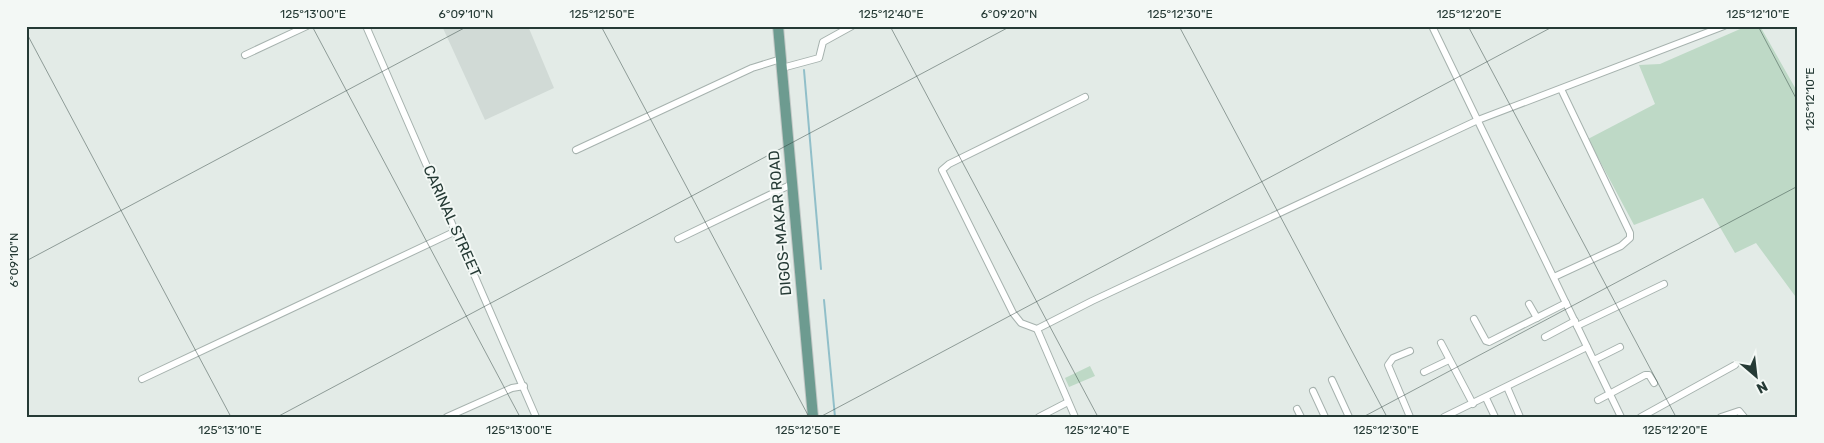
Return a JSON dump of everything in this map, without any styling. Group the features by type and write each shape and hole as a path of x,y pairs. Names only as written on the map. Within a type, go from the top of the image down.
{"main road":[{"name":"DIGOS-MAKAR ROAD","path":"778,26 813,417"}],"street":[{"path":"245,55 307,26"},
{"name":"CARINAL STREET","path":"366,26 536,417"},
{"path":"1432,26 1621,417"},
{"path":"1037,330 1110,293 1478,120 1724,26"},
{"path":"576,150 757,66 819,58 823,42 850,27"},
{"path":"1554,277 1621,246 1630,238 1630,233 1561,88"},
{"path":"1075,417 1037,330 1021,323 1013,312 942,170 949,164 1085,98"},
{"path":"678,239 792,184"},
{"path":"142,379 456,231"},
{"path":"1544,337 1664,284"},
{"path":"1474,319 1486,342 1489,342 1566,303"},
{"path":"1529,304 1537,318"},
{"path":"1441,343 1473,404"},
{"path":"1594,360 1620,346"},
{"path":"1444,417 1587,348"},
{"path":"1410,350 1393,358 1388,365 1410,417"},
{"path":"1424,372 1449,360"},
{"path":"1641,417 1735,366"},
{"path":"1598,400 1645,375 1649,375 1654,383"},
{"path":"1332,380 1349,417"},
{"path":"447,417 512,388 524,386"},
{"path":"1506,387 1520,417"},
{"path":"1313,391 1325,417"},
{"path":"1486,398 1495,417"},
{"path":"1039,417 1068,402"},
{"path":"1297,409 1301,417"},
{"path":"1721,417 1739,411 1744,417"}],"shaded area":[{"path":"442,26 528,26 554,88 485,120"}],"green space":[{"path":"1747,26 1760,26 1798,93 1798,300 1756,243 1735,253 1703,198 1634,225 1588,139 1655,104 1639,65 1660,64"},
{"path":"1090,366 1095,376 1069,387 1065,378"}],"waterway":[{"path":"804,70 821,269"},
{"path":"824,300 835,417"}]}
